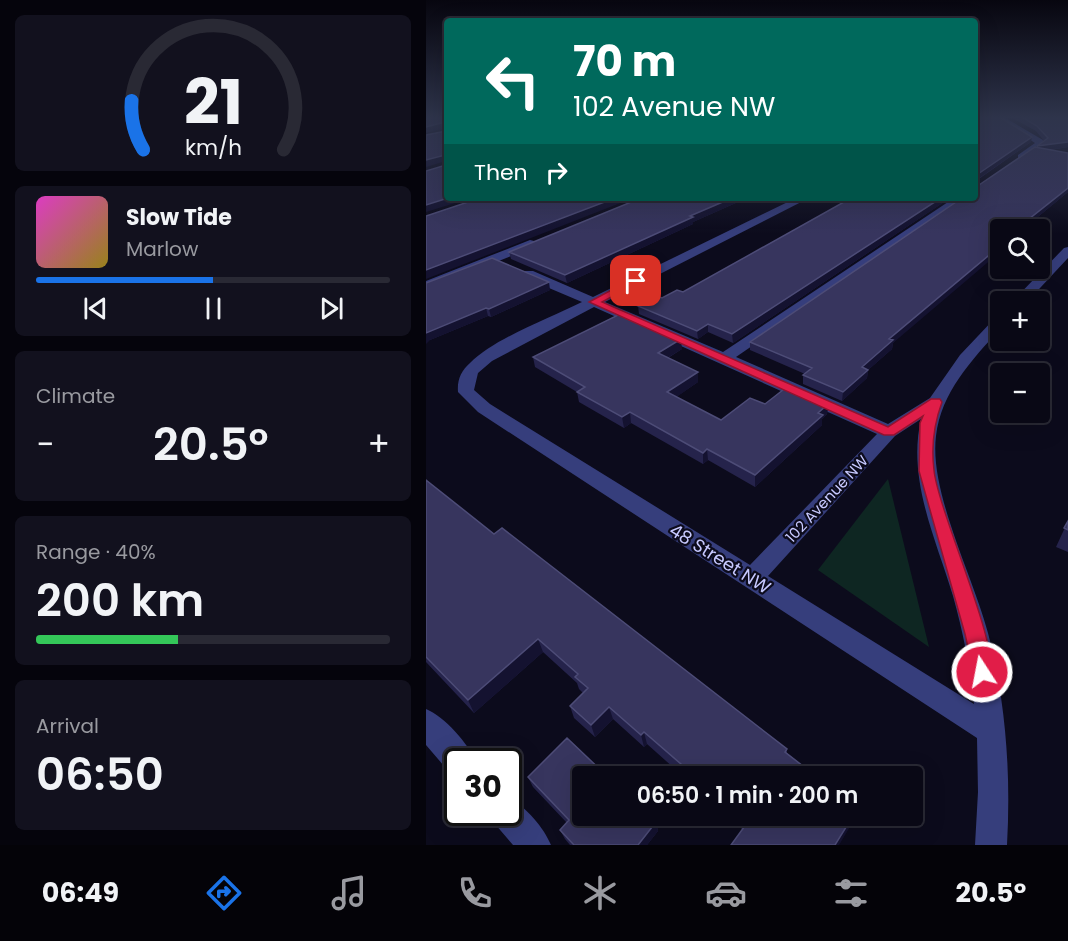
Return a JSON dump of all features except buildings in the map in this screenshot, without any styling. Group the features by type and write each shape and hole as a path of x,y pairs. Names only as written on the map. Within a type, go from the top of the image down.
{"street":[{"path":"1011,164 1024,155"},
{"path":"594,302 798,201"},
{"path":"724,358 957,201"},
{"path":"426,285 538,241"},
{"path":"1030,291 1068,251"},
{"path":"494,259 889,432"},
{"name":"48 Street NW","path":"594,302 499,350 471,370 466,378 466,392 473,401 990,730"},
{"name":"102 Avenue NW","path":"990,332 957,368 935,402 927,423 926,471 975,634 990,730 991,845"},
{"name":"102 Avenue NW","path":"751,579 889,432 935,402"},
{"path":"426,723 448,748"},
{"path":"518,826 535,845"}],"green space":[{"path":"888,479 929,647 818,570"}],"route":[{"path":"636,281 594,302 889,432 935,402 927,423 926,471 966,601 982,672"}]}
